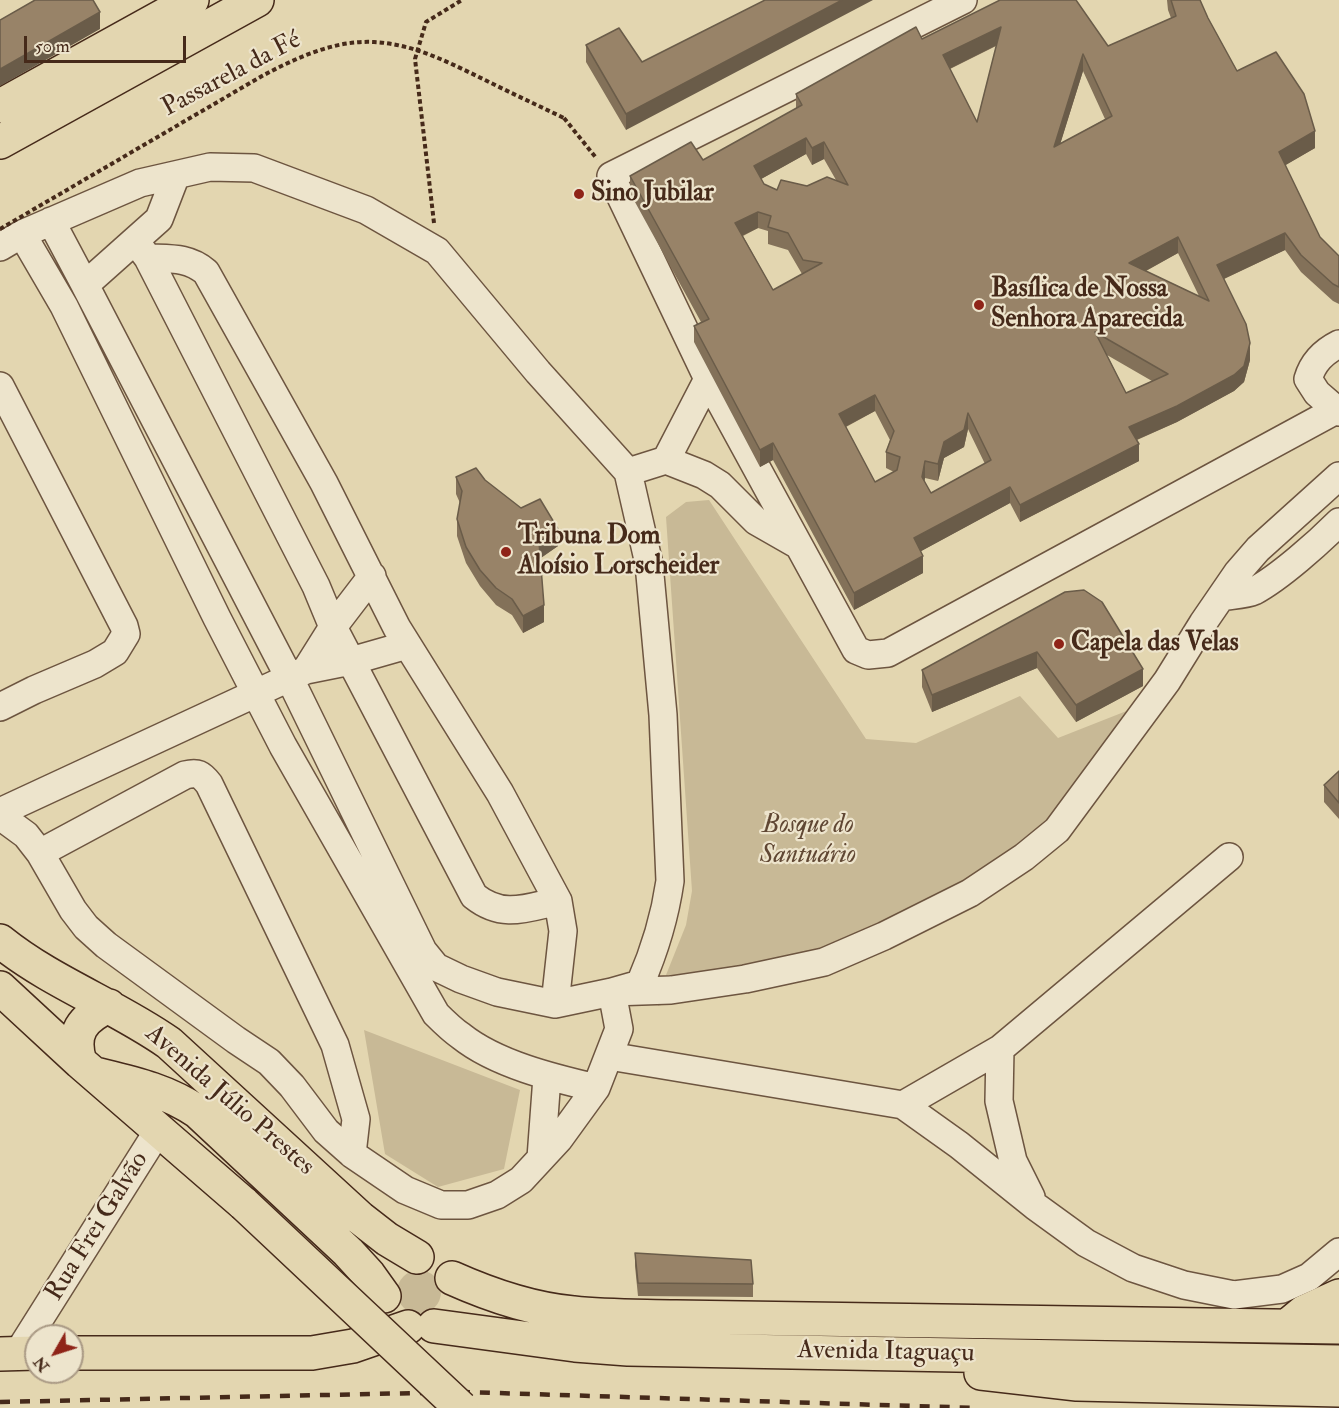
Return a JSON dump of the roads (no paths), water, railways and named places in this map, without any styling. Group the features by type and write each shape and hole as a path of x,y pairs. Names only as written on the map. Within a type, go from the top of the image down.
{"main road":[{"path":"0,106 192,0"},
{"path":"2,137 257,0"},
{"name":"Avenida Júlio Prestes","path":"0,941 58,979 149,1029 169,1043 360,1218 387,1239 417,1257"},
{"name":"Avenida Júlio Prestes","path":"0,988 158,1131 239,1200 460,1408"},
{"path":"87,1068 76,1049 79,1032 89,1018 109,1006"},
{"path":"149,1029 197,1138 239,1200"},
{"name":"Avenida Júlio Prestes","path":"87,1068 180,1099 198,1112 348,1252 403,1314"},
{"path":"84,1353 290,1354 332,1351 353,1346 372,1339 382,1323 403,1314 443,1320 454,1301 455,1289 452,1278 438,1262 417,1257 396,1266 389,1274 384,1285 403,1314"},
{"name":"Avenida Itaguaçu","path":"452,1278 503,1298 573,1313 676,1317 1339,1327"},
{"path":"1287,1326 1304,1312 1339,1296"},
{"name":"Avenida Itaguaçu","path":"403,1314 575,1345 628,1349 1339,1362"},
{"path":"905,1354 938,1368 1077,1384 1339,1390"}],"street":[{"path":"963,0 611,176 708,379 856,650 868,656 888,653 1337,411 1317,393 1308,379 1312,365 1328,349 1339,344"},
{"path":"51,221 298,674 423,951 436,967 461,979 497,992 555,1004 640,984 648,966 667,903 670,881 663,715 649,564 628,472 579,419 563,397 538,372 437,251 366,210 254,168 210,167 140,183 7,237 64,306 283,746 436,1014 461,1037 484,1051 547,1077 596,1088"},
{"path":"85,285 142,250 159,219 176,175"},
{"path":"142,250 196,263 206,272 324,483 397,628 500,793 558,902 563,932 555,1004"},
{"path":"142,250 316,586 333,627 474,896 487,906 502,910 558,902"},
{"path":"666,460 708,379"},
{"path":"0,386 124,626 126,634 115,652 95,664 0,707"},
{"path":"628,472 666,460 704,475 720,485 756,521 799,546"},
{"path":"612,992 671,990 746,979 824,962 884,936 970,893 1024,857 1057,830 1167,681 1238,572 1258,549 1339,476"},
{"path":"1221,597 1252,592 1323,538 1339,522"},
{"path":"298,674 372,576"},
{"path":"407,645 298,674 0,814 26,835 40,853 73,910 86,927 134,965 269,1062 292,1086 326,1131 352,1154 405,1190 441,1205 468,1204 497,1195 521,1180 559,1139 596,1088 619,1029 612,992"},
{"path":"40,853 185,775 195,773 202,775 209,784 334,1045 356,1119 352,1154"},
{"path":"903,1105 1000,1049 1229,857"},
{"path":"436,1014 461,979"},
{"path":"1000,1049 999,1101 1013,1161 1035,1206"},
{"path":"609,1056 903,1105 1086,1243 1133,1268 1184,1285 1234,1295 1282,1289 1309,1277 1339,1252"},
{"path":"541,1158 547,1077"},
{"name":"Rua Frei Galvão","path":"18,1353 158,1131"}],"railway":[{"path":"0,1402 464,1392 978,1408"}],"place":[{"name":"Sino Jubilar","path":"579,194"},
{"name":"Basílica de Nossa Senhora Aparecida","path":"979,305"},
{"name":"Tribuna Dom Aloísio Lorscheider","path":"506,552"},
{"name":"Capela das Velas","path":"1059,644"}],"park label":[{"name":"Bosque do Santuário","path":"808,841"}]}
